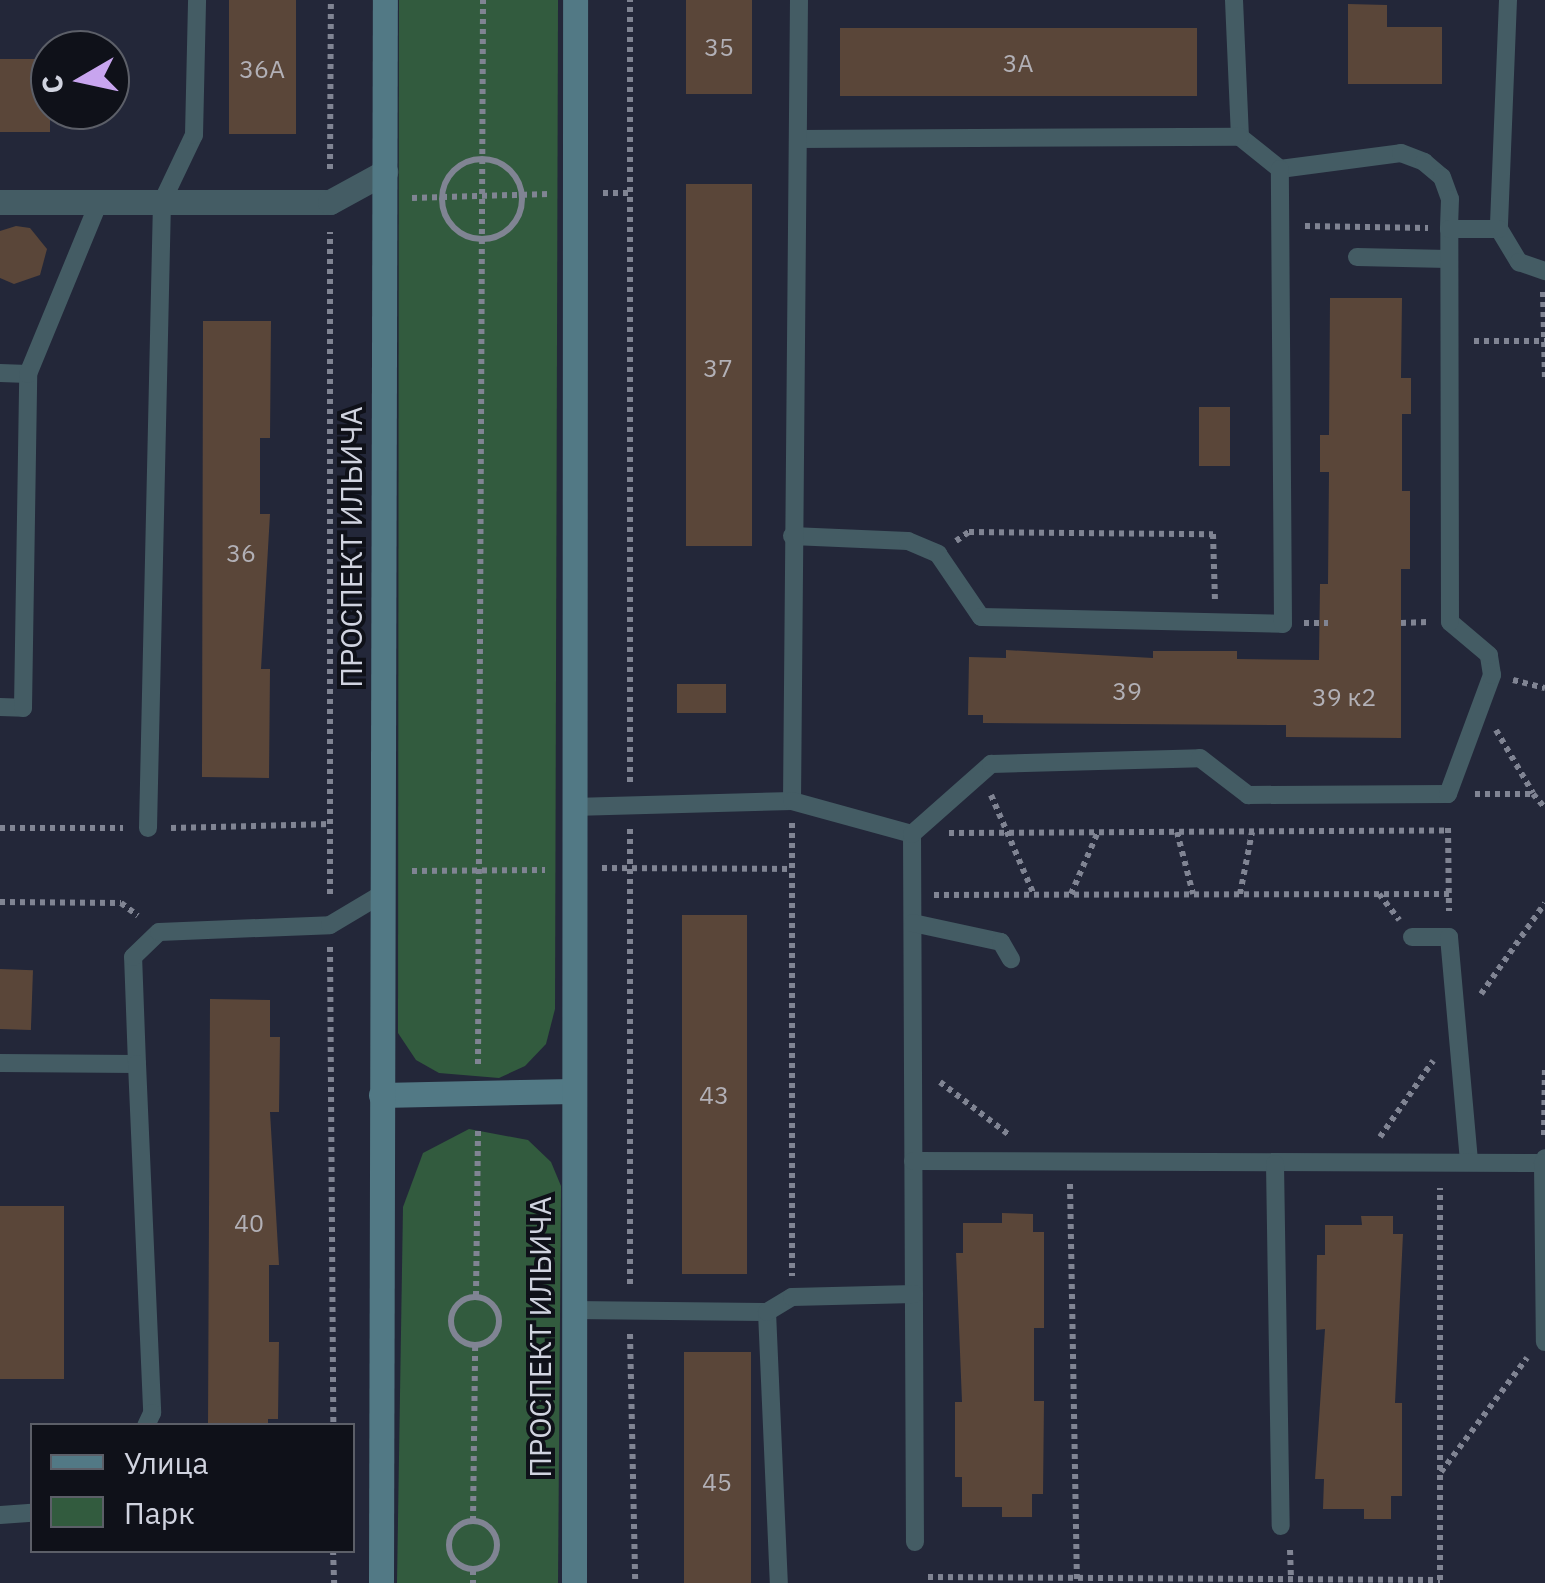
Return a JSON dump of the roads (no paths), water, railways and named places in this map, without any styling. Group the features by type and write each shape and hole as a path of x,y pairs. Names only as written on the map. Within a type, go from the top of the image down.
{"street":[{"name":"ПРОСПЕКТ ИЛЬИЧА","path":"381,1583 385,0"},
{"name":"ПРОСПЕКТ ИЛЬИЧА","path":"574,1583 575,0"},
{"path":"0,202 330,202 385,172"},
{"path":"382,1095 572,1091"}],"lane":[{"path":"148,828 162,202 194,135 197,0"},
{"path":"792,801 798,577 792,536 799,0"},
{"path":"1234,0 1240,137"},
{"path":"1508,0 1499,229 1519,262 1544,271"},
{"path":"798,139 1240,137 1280,169 1401,153 1442,177 1450,199 1450,622 1489,655 1492,675 1448,794 1248,796 1200,758 991,764 912,834 916,1542"},
{"path":"792,536 908,541 938,554 982,616 1283,624 1280,169"},
{"path":"0,707 23,708 28,374 99,202"},
{"path":"1449,229 1499,229"},
{"path":"1357,257 1448,259"},
{"path":"0,373 28,374"},
{"path":"573,807 792,801 912,834"},
{"path":"147,1423 152,1413 133,956 159,932 330,926 382,894"},
{"path":"913,923 1001,942 1011,959"},
{"path":"1412,937 1449,937 1469,1161"},
{"path":"0,1063 137,1064"},
{"path":"913,1161 1275,1164 1544,1160 1543,1342"},
{"path":"1275,1164 1281,1526"},
{"path":"572,1310 767,1312 792,1297 914,1294"},
{"path":"767,1312 779,1583"},
{"path":"0,1515 30,1514"}]}
